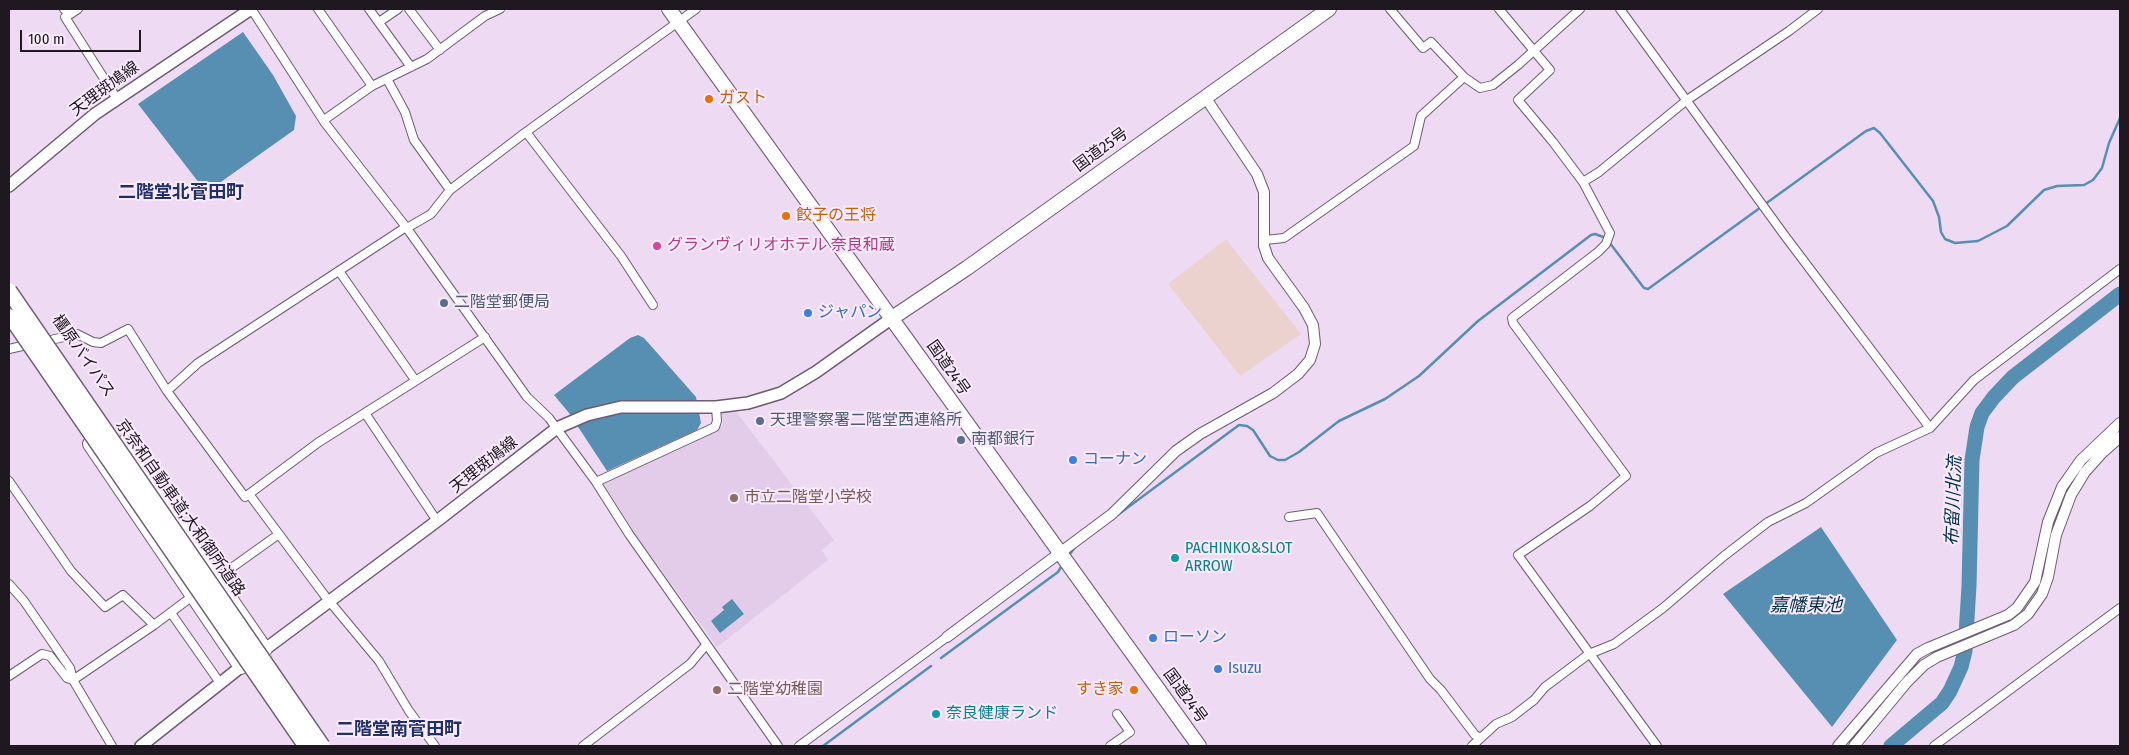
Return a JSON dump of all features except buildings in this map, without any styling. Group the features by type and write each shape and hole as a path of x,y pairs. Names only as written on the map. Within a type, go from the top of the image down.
{"highway":[{"name":"国道24号","path":"669,9 1199,746"},
{"name":"国道25号","path":"892,318 967,268 1329,9"},
{"name":"橿原バイパス","path":"9,281 265,649"},
{"path":"9,285 62,369"},
{"name":"京奈和自動車道;大和御所道路","path":"9,291 322,746"},
{"path":"10,321 23,346 242,667"},
{"name":"京奈和自動車道;大和御所道路","path":"10,321 306,746"}],"main road":[{"name":"天理斑鳩線","path":"9,186 95,114 248,9"},
{"name":"天理斑鳩線","path":"141,746 220,683 437,521 557,428 600,410 621,407 711,407 748,403 781,393 816,372 892,318"}],"street":[{"path":"78,9 67,12 65,17 117,98"},
{"path":"248,9 254,13 324,120 407,228 527,397 557,428 596,482 629,534 778,746"},
{"path":"318,9 372,86"},
{"path":"369,9 411,67"},
{"path":"379,22 398,9"},
{"path":"409,9 440,50"},
{"path":"324,120 372,86 440,50 486,16 500,9"},
{"path":"167,391 198,363 339,270 431,214 450,190 526,132 696,9"},
{"path":"1390,9 1423,48 1431,42 1464,77 1480,88 1493,85 1534,52 1580,9"},
{"path":"1499,9 1550,70 1518,100 1583,182 1609,228 1609,239 1598,252 1512,318 1513,323 1626,476 1590,506 1518,555 1657,746"},
{"path":"1620,9 1790,243 1930,428"},
{"path":"1583,182 1599,172 1687,100 1789,31 1818,9"},
{"path":"1265,240 1284,238 1414,146 1421,116 1464,77"},
{"path":"387,79 405,112 414,140 450,190"},
{"path":"799,746 1112,514 1176,451 1200,434 1273,393 1298,374 1310,360 1315,344 1314,325 1268,258 1265,240 1264,192 1257,174 1205,97"},
{"path":"526,132 621,256 653,305"},
{"path":"1472,746 1482,742 1496,724 1512,717 1534,700 1546,687 1589,654 1614,644 1663,608 1724,556 1768,522 1806,503 1876,453 1930,428 1974,380 2120,269"},
{"path":"339,270 415,380"},
{"path":"9,350 77,334 94,342 101,342 128,329 167,391 245,497 319,442 485,337"},
{"path":"596,482 715,427 717,421 711,407"},
{"path":"365,413 437,521"},
{"path":"1838,746 1908,663 1928,648 2008,615 2026,598 2035,582 2048,522 2062,487 2081,460 2120,423"},
{"path":"1854,746 1916,673 1937,657 1987,637 2014,624 2028,614 2042,594 2048,577 2056,535 2063,512 2071,495 2096,459 2120,437"},
{"path":"9,481 71,571 105,607 123,595 154,626"},
{"path":"249,494 329,600 379,661 409,711 435,746"},
{"path":"1289,517 1317,513 1430,679 1482,742"},
{"path":"73,680 154,626 279,534"},
{"path":"9,584 43,626 70,668 73,680 112,746"},
{"path":"1934,746 2120,608"},
{"path":"171,613 220,683"},
{"path":"583,746 690,664 706,645"},
{"path":"9,676 42,654 50,656 67,678 73,680"},
{"path":"1110,746 1130,732 1117,714"}],"shaded area":[{"path":"1226,239 1301,334 1240,376 1168,284"},
{"path":"735,410 834,540 822,550 828,560 717,647 636,535 604,484 723,426 722,412"}],"water":[{"path":"243,32 273,75 296,116 294,130 211,189 203,188 138,104"},
{"path":"638,335 644,338 696,397 701,423 697,430 607,471 569,413 554,395 630,338"},
{"name":"嘉幡東池","path":"1821,527 1897,640 1832,727 1723,594"},
{"path":"732,599 744,614 720,633 711,621 724,610 722,607"}],"waterway":[{"path":"1119,514 1239,425 1247,426 1253,430 1270,456 1278,460 1285,460 1299,452 1339,421 1385,399 1419,376 1478,321 1591,235 1595,234 1606,238 1644,288 1648,289 1866,131 1874,128 1880,133 1933,201 1939,217 1941,232 1945,239 1955,243 1978,241 2007,226 2044,190 2057,186 2084,185 2093,180 2102,168 2109,143 2120,118"},
{"name":"布留川北流","path":"1891,746 1942,703 1961,667 1965,651 1969,586 1972,460 1977,427 1982,413 2013,377 2120,294"},
{"path":"1070,554 1075,547"},
{"path":"941,658 1058,572 1061,567"},
{"path":"823,746 931,666"}],"place":[{"name":"ガスト","path":"709,99"},
{"name":"餃子の王将","path":"786,216"},
{"name":"グランヴィリオホテル 奈良和蔵","path":"657,246"},
{"name":"二階堂郵便局","path":"444,303"},
{"name":"ジャパン","path":"808,313"},
{"name":"天理警察署二階堂西連絡所","path":"760,421"},
{"name":"南都銀行","path":"961,440"},
{"name":"コーナン","path":"1073,460"},
{"name":"市立二階堂小学校","path":"734,498"},
{"name":"PACHINKO&SLOT ARROW","path":"1175,558"},
{"name":"ローソン","path":"1153,638"},
{"name":"Isuzu","path":"1218,669"},
{"name":"二階堂幼稚園","path":"717,690"},
{"name":"すき家","path":"1134,690"},
{"name":"奈良健康ランド","path":"936,714"}],"district":[{"name":"二階堂北菅田町","path":"181,193"},
{"name":"二階堂南菅田町","path":"399,730"}]}
